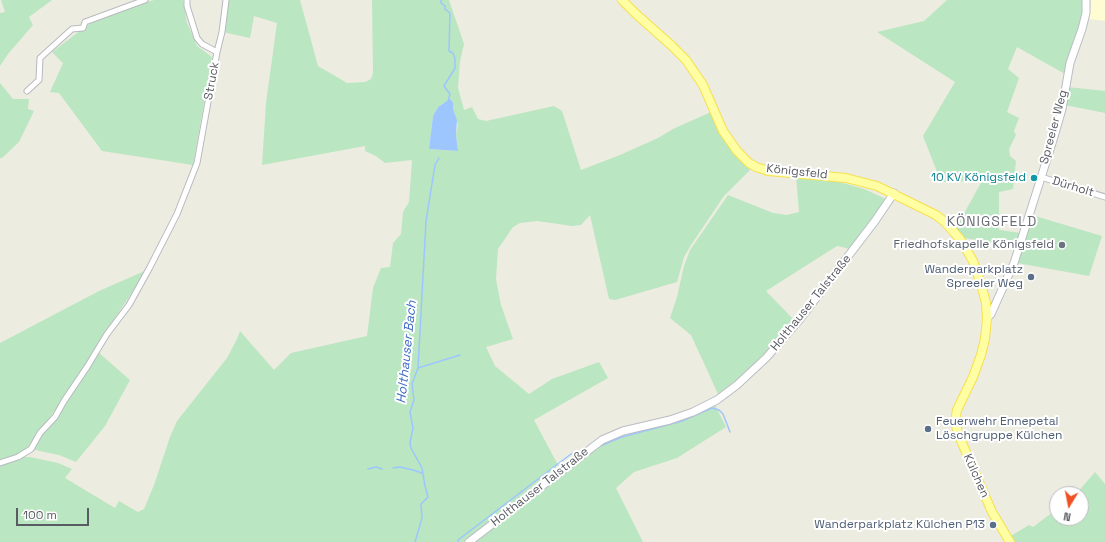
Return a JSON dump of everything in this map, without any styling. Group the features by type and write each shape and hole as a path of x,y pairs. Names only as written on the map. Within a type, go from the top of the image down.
{"main road":[{"name":"Königsfeld","path":"622,0 679,52 698,77 723,131 737,151 749,163 768,171 846,178 866,182 894,193 936,215 945,222 960,238 973,261 986,302 987,318"},
{"name":"Külchen","path":"987,318 982,355 955,418 957,430 992,512 1010,542"}],"street":[{"path":"27,91 39,80 40,58 72,29 83,28 85,22 146,0"},
{"path":"187,0 187,6 197,38 202,44 217,52"},
{"name":"Struck","path":"0,463 18,457 31,448 40,433 55,417 107,334 128,305 177,214 197,162 222,32 226,0"},
{"name":"Spreeler Weg","path":"987,318 991,314 1014,263 1058,123 1070,63 1086,13 1086,0"},
{"name":"Dürholt","path":"1041,177 1105,197"},
{"name":"Holthauser Talstraße","path":"469,542 602,440 623,431 670,420 694,412 709,405 737,384 766,358 800,319 882,212 894,193"}],"shaded area":[{"path":"1091,0 1105,0 1105,21 1089,19"}],"green space":[{"path":"1,0 52,0 29,17 33,25 8,54 0,66 0,13 5,12"},
{"path":"154,0 183,0 187,23 197,46 212,57 193,165 102,151 59,93 50,92 63,63 52,52 101,17"},
{"path":"227,0 300,0 318,66 347,83 365,82 371,79 373,73 372,0 449,0 464,44 460,61 458,88 464,110 472,107 478,119 486,121 554,106 562,111 581,170 620,155 711,112 737,156 750,170 724,196 691,245 684,257 677,282 615,300 609,299 590,215 581,225 572,226 537,221 520,223 513,227 498,249 496,279 501,305 513,339 486,347 495,366 529,394 552,379 599,362 608,378 534,420 558,465 481,530 485,535 596,447 615,438 693,417 715,405 726,427 677,458 634,472 616,488 643,542 0,542 0,343 99,291 147,270 103,336 73,386 24,452 17,454 25,457 58,463 72,469 65,478 115,508 119,501 138,512 144,509 177,421 227,358 240,331 274,370 291,353 367,336 373,288 381,268 390,267 393,243 401,234 403,212 409,202 412,160 385,163 376,156 365,151 365,146 262,165 266,103 277,23 254,16 250,38 223,32","holes":["444,103 453,103 453,109 458,125 456,135 458,151 429,149 433,116 438,107"]},
{"path":"947,0 1083,0 1082,16 1065,74 1017,47 1008,69 1019,78 1007,112 1019,118 1014,131 1016,135 1009,149 1010,156 1016,161 1013,189 999,192 999,230 1021,233 1032,215 1102,236 1089,276 1017,263 1020,250 995,243 964,238 956,228 982,181 941,182 923,136 955,82 877,32 924,21"},
{"path":"0,83 13,99 29,99 28,109 34,111 19,142 2,158 0,158"},
{"path":"1067,87 1105,91 1105,113 1065,105"},
{"path":"796,176 839,182 864,189 886,199 849,249 837,246 766,291 795,321 758,360 740,377 718,394 691,335 670,318 677,297 684,266 690,250 728,195 773,213 787,215 799,212"},
{"path":"98,352 130,380 105,426 76,462 59,455 35,450 39,436 66,400"},
{"path":"1095,472 1105,484 1105,542 1012,542 1009,537 1029,525 1033,527 1049,515 1049,526 1089,526 1089,486 1083,486"}],"water":[{"path":"450,99 453,103 453,109 457,120 456,135 458,151 429,149 433,116 438,107"}],"waterway":[{"name":"Holthauser Bach","path":"441,0 441,3 445,6 445,9 450,13 449,51 453,53 455,59 455,68 444,86 450,94 448,101"},
{"name":"Holthauser Bach","path":"415,542 422,518 421,504 428,497 422,468 411,448 410,443 413,428 410,412 414,400 412,384 418,368 426,221 435,165 439,158"},
{"path":"418,368 460,355"},
{"path":"600,446 622,437 682,421 712,408 719,410 723,414 730,432"},
{"path":"458,542 458,540 571,454 583,451"},
{"path":"368,469 376,467 382,469"},
{"path":"393,468 400,467 422,473"}],"place":[{"name":"10 KV Königsfeld","path":"1034,178"},
{"name":"Friedhofskapelle Königsfeld","path":"1062,245"},
{"name":"Wanderparkplatz Spreeler Weg","path":"1031,277"},
{"name":"Feuerwehr Ennepetal Löschgruppe Külchen","path":"928,429"},
{"name":"Wanderparkplatz Külchen P13","path":"993,525"}],"district":[{"name":"KÖNIGSFELD","path":"992,222"}]}
